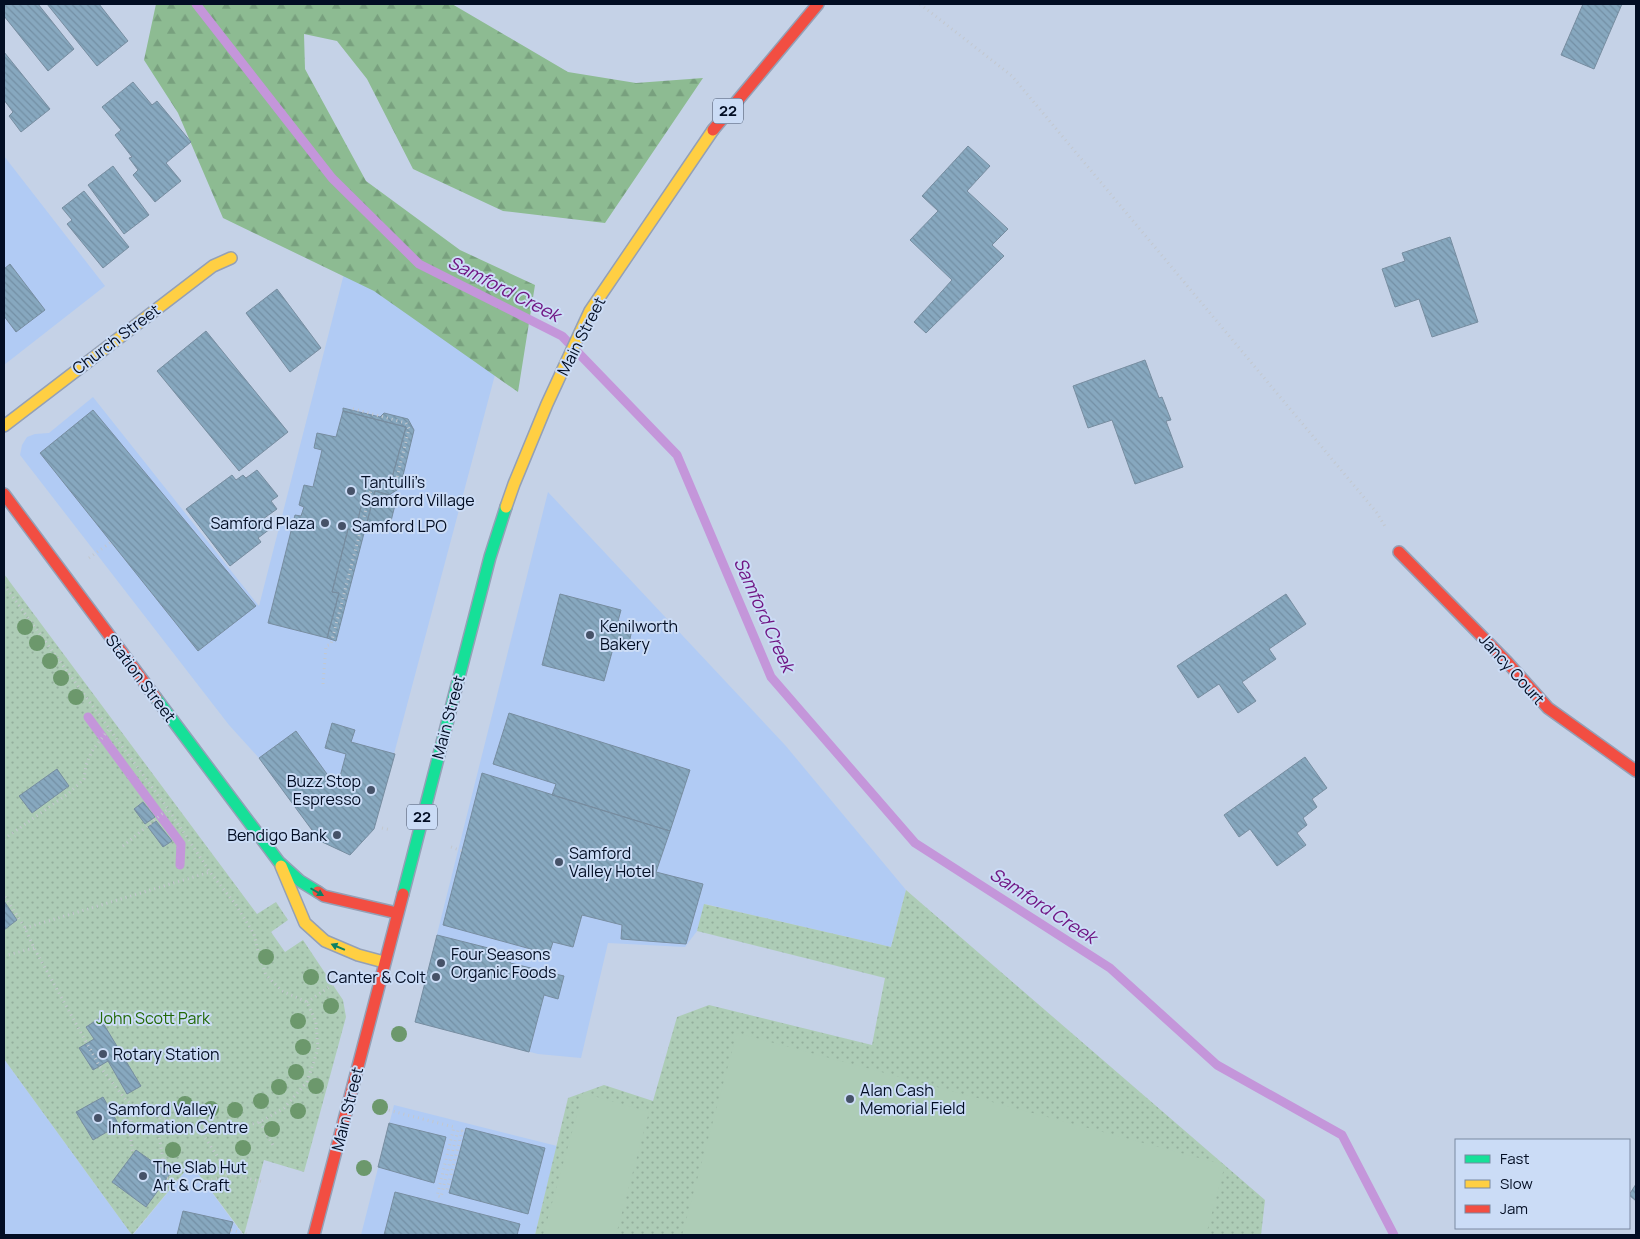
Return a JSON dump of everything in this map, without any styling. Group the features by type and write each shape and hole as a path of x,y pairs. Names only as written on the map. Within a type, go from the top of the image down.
{"street":[{"name":"Main Street","path":"314,1235 490,557 514,484 547,404 590,311 719,121 818,4"},
{"name":"Church Street","path":"4,426 213,266 232,258"},
{"name":"Station Street","path":"4,494 279,862 300,881 324,896 397,912"},
{"name":"Jancy Court","path":"1399,552 1508,662 1548,708 1636,772"},
{"name":"Station Street","path":"279,862 305,923 325,941 358,955 384,962"}],"path":[{"path":"920,4 1012,76 1377,512 1399,552"},
{"path":"322,684 326,646 331,644 372,486 388,490 395,486 409,429 406,423 350,408"},
{"path":"89,558 111,542"},
{"path":"4,585 236,906 254,934 266,975 282,991 307,1002 316,1022 318,1049 307,1082 284,1108 260,1122 244,1126 195,1127 141,1111 126,1100 100,1067 34,948 25,928 4,895"},
{"path":"4,839 84,779 86,765 92,751 109,729"},
{"path":"123,846 166,811"},
{"path":"382,828 392,831"},
{"path":"451,847 462,851"},
{"path":"25,928 210,872"},
{"path":"4,956 34,948"},
{"path":"307,1002 341,980 342,973"},
{"path":"132,1104 130,1133 133,1154"},
{"path":"384,1109 454,1128 437,1196 441,1197 458,1130 462,1131 460,1145 447,1190"},
{"path":"160,1118 159,1136 164,1159 160,1167"},
{"path":"260,1122 274,1147"},
{"path":"195,1127 206,1139 229,1174"},
{"path":"167,1178 182,1182 200,1183 229,1174 264,1182"},
{"path":"230,1230 250,1235"}],"shaded area":[{"path":"4,156 105,286 4,365"},
{"path":"348,258 508,326 374,829 350,855 320,841 259,758 229,725 20,455 22,445 27,437 35,434 49,433 93,397 259,606"},
{"path":"548,492 785,745 906,890 891,947 705,904 697,931 685,947 608,943 581,1058 538,1054 415,1022"},
{"path":"4,1059 132,1235 4,1235"},
{"path":"394,1105 557,1146 535,1235 361,1235"},
{"path":"191,1164 243,1235 133,1235"}],"green space":[{"path":"156,4 452,4 568,72 636,83 703,78 605,223 503,211 413,169 367,79 337,41 304,34 305,69 366,181 460,250 535,285 518,392 374,291 223,218 178,113 144,60"},
{"name":"John Scott Park","path":"4,574 257,914 276,902 288,920 271,932 285,952 303,940 343,1000 346,1017 304,1172 264,1160 244,1235 191,1164 132,1235 4,1059"},
{"path":"906,890 1265,1200 1261,1235 535,1235 568,1098 604,1085 653,1101 677,1017 709,1005 872,1045 885,978 697,931 704,904 891,947"},
{"name":"Alan Cash Memorial Field","path":"737,1033 1225,1165 1206,1235 682,1235"},
{"path":"583,1093 649,1112 616,1235 543,1235"}],"building":[{"path":"4,4 38,4 74,49 48,71 4,16"},
{"path":"47,4 99,4 128,41 97,66"},
{"path":"1583,4 1622,4 1594,69 1561,55"},
{"path":"4,52 50,109 21,132 9,116 13,112 4,100"},
{"path":"133,82 152,105 157,101 191,142 166,163 181,181 155,202 133,175 138,170 129,158 132,157 115,135 121,130 102,107"},
{"path":"968,146 990,166 967,191 1008,229 992,245 1004,256 926,333 914,322 952,280 910,240 938,211 922,196"},
{"path":"113,166 149,215 124,234 88,185"},
{"path":"84,191 129,247 103,268 67,224 72,220 62,208"},
{"path":"1450,237 1478,322 1432,337 1419,299 1395,307 1382,269 1405,261 1402,253"},
{"path":"10,264 45,310 16,332 4,316 4,269"},
{"path":"277,289 321,348 290,372 246,313"},
{"path":"206,331 288,432 239,471 157,371"},
{"path":"1145,360 1159,398 1162,397 1171,420 1166,421 1183,467 1135,484 1112,420 1088,428 1073,386"},
{"path":"343,408 380,417 384,413 408,419 414,430 400,488 389,495 375,491 336,641 327,638 339,593 332,592 348,529 355,531 368,479 390,485 406,427 343,411"},
{"path":"93,410 256,606 198,651 40,453"},
{"name":"Samford Plaza","path":"343,411 406,427 390,485 368,479 355,531 348,529 332,592 339,593 327,638 268,623 295,515 301,516 304,507 299,505 304,485 313,487 322,450 314,448 317,433 336,437"},
{"path":"257,470 278,496 271,501 277,509 263,519 270,529 258,538 261,542 230,566 186,509 232,475 236,480 243,475 246,478"},
{"path":"375,491 397,497 389,529 367,523"},
{"name":"Kenilworth Bakery","path":"560,594 621,610 618,621 633,624 628,649 614,645 604,681 542,665"},
{"path":"1286,594 1306,624 1269,649 1276,659 1242,682 1256,701 1238,713 1219,684 1198,698 1177,666"},
{"path":"509,713 690,770 670,831 552,795 556,784 493,764"},
{"path":"332,723 355,730 351,742 395,754 374,829 350,855 320,841 259,758 296,731 337,788 346,754 325,748"},
{"path":"1305,757 1327,788 1312,799 1317,807 1303,818 1307,825 1297,833 1306,845 1277,866 1250,829 1239,837 1224,815"},
{"path":"57,769 69,786 32,813 19,796"},
{"name":"Samford Valley Hotel","path":"482,773 670,831 656,872 703,884 686,944 621,939 622,925 582,915 573,947 553,942 549,954 443,925"},
{"path":"143,802 155,817 145,824 134,809"},
{"path":"156,821 172,841 163,847 148,827"},
{"path":"4,901 17,920 4,930"},
{"path":"437,935 512,954 510,963 564,976 558,999 544,995 529,1052 415,1022"},
{"name":"Rotary Station","path":"100,1018 141,1086 127,1094 108,1061 93,1070 79,1048 94,1039 86,1027"},
{"name":"Samford Valley Information Centre","path":"103,1097 119,1125 93,1140 76,1112"},
{"path":"389,1123 446,1137 434,1183 378,1167"},
{"path":"466,1128 545,1148 528,1214 449,1193"},
{"name":"The Slab Hut Art & Craft","path":"136,1150 170,1174 146,1207 112,1182"},
{"path":"1636,1184 1636,1201 1630,1196"},
{"path":"395,1192 520,1224 517,1235 384,1235"},
{"path":"183,1211 233,1222 229,1235 177,1235"}],"waterway":[{"name":"Samford Creek","path":"196,4 332,178 419,264 562,336 677,455 771,677 915,843 1110,968 1217,1065 1342,1135 1394,1235"},
{"path":"88,717 181,844 180,865"}],"traffic: fast":[{"path":"403,894 490,557 506,507"},
{"path":"156,698 279,862 300,881 318,892"}],"traffic: slow":[{"path":"506,507 547,404 590,311 713,130"},
{"path":"4,426 213,266 231,258"},
{"path":"281,866 305,923 325,941 358,955 384,962"}],"traffic: jam":[{"path":"713,130 818,4"},
{"path":"4,494 156,698"},
{"path":"1399,552 1507,662 1548,708 1636,771"},
{"path":"318,892 324,896 397,913"},
{"path":"314,1235 403,894"}],"place":[{"name":"Tantulli’s Samford Village","path":"351,491"},
{"name":"Samford Plaza","path":"325,523"},
{"name":"Samford LPO","path":"342,526"},
{"name":"Kenilworth Bakery","path":"590,635"},
{"name":"Buzz Stop Espresso","path":"371,790"},
{"name":"Bendigo Bank","path":"337,835"},
{"name":"Samford Valley Hotel","path":"559,862"},
{"name":"Four Seasons Organic Foods","path":"441,963"},
{"name":"Canter & Colt","path":"436,977"},
{"name":"Rotary Station","path":"103,1054"},
{"name":"Alan Cash Memorial Field","path":"850,1099"},
{"name":"Samford Valley Information Centre","path":"98,1118"},
{"name":"The Slab Hut Art & Craft","path":"143,1176"}]}
